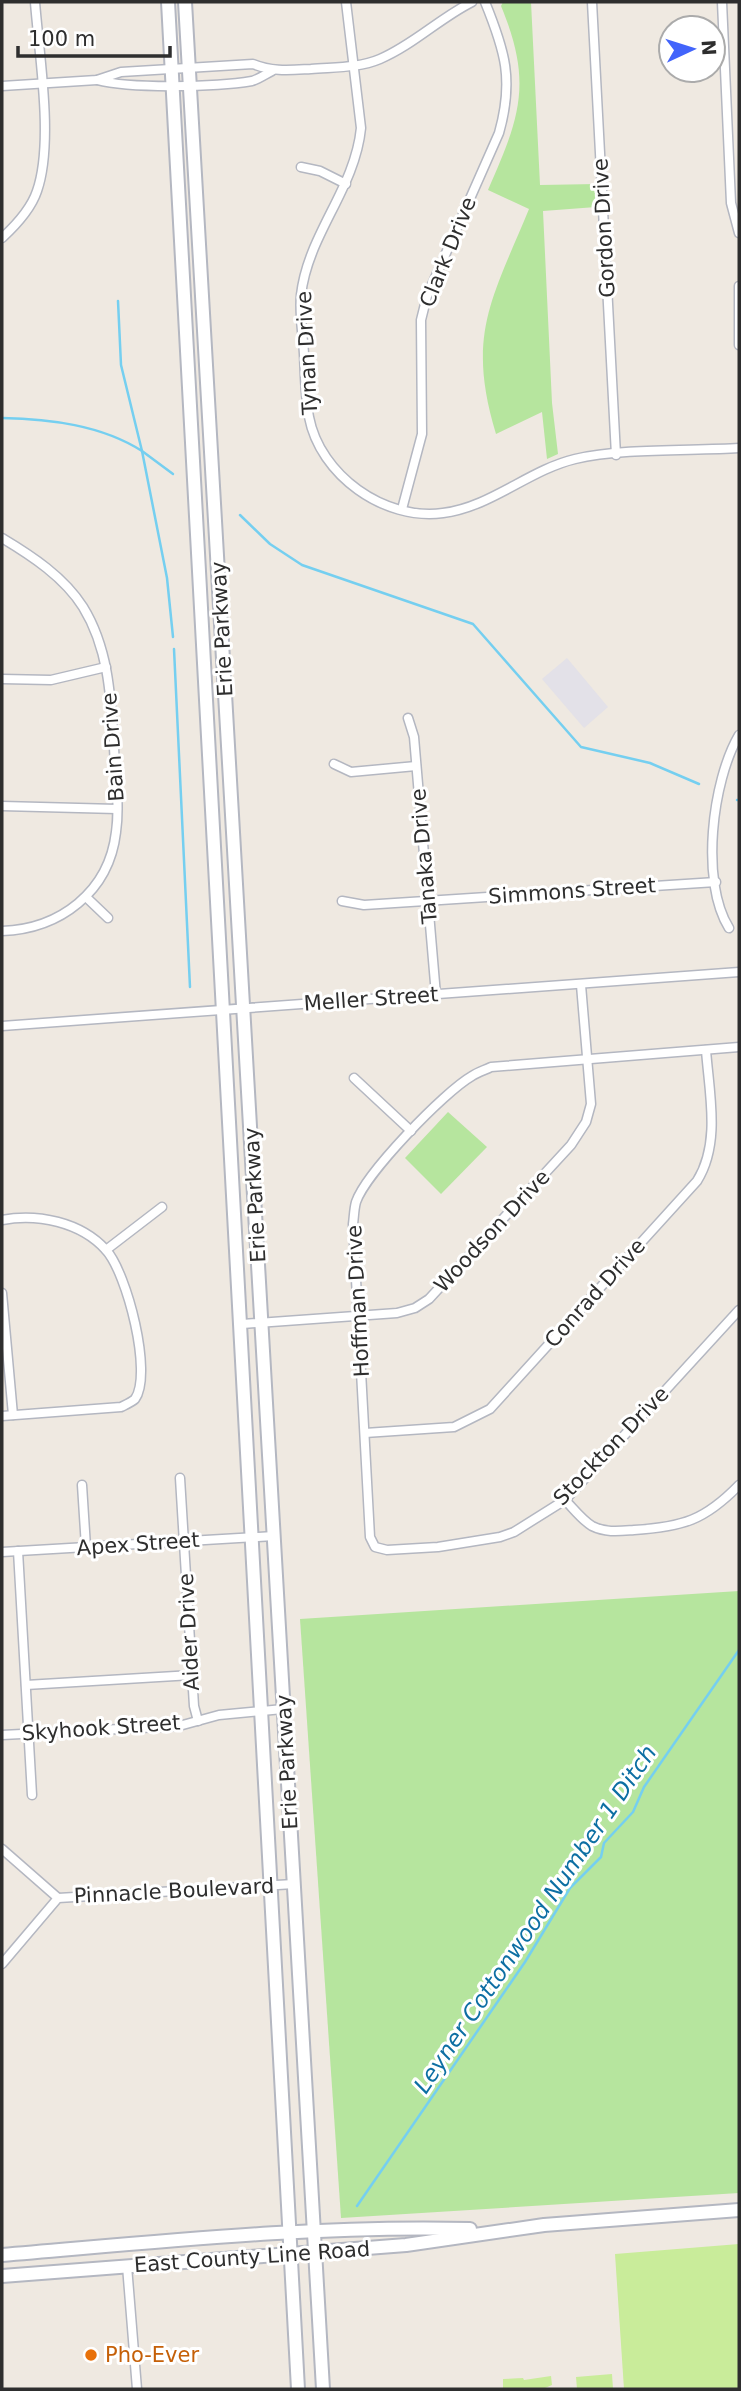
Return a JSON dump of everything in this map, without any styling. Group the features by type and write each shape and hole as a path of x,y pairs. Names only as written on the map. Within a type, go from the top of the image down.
{"main road":[{"name":"Erie Parkway","path":"168,2 254,1537 269,1886 298,2389"},
{"name":"Erie Parkway","path":"185,2 323,2389"},
{"name":"East County Line Road","path":"2,2276 405,2245 502,2230 739,2210"},
{"name":"East County Line Road","path":"2,2255 290,2233 415,2228 502,2230"}],"street":[{"path":"2,238 16,225 37,194 45,160 35,2"},
{"name":"Tynan Drive","path":"346,2 361,128 356,159 346,184 313,246 300,299 309,418 327,459 341,476 359,491 402,509 425,514 465,508 574,459 739,448"},
{"path":"2,86 97,80 121,72 253,64 272,71 355,66 396,50 449,13 472,2"},
{"name":"Clark Drive","path":"402,509 422,434 421,320 427,296 499,133 507,105 505,55 485,2"},
{"name":"Gordon Drive","path":"592,2 616,455"},
{"path":"722,2 731,204 739,233"},
{"path":"97,80 122,87 191,84 255,80 272,71"},
{"path":"302,167 320,171 346,184"},
{"path":"739,286 739,345"},
{"name":"Bain Drive","path":"2,538 32,556 75,596 96,634 106,667 117,809 113,850 87,898 65,914 41,925 2,931"},
{"path":"2,679 51,680 106,667"},
{"name":"Tanaka Drive","path":"408,718 414,737 436,995"},
{"path":"729,928 719,912 714,806 721,773 739,735"},
{"path":"334,764 351,772 416,766"},
{"path":"2,806 117,809"},
{"name":"Simmons Street","path":"342,901 364,905 716,883"},
{"path":"87,898 108,918"},
{"name":"Meller Street","path":"2,1026 739,972"},
{"name":"Woodson Drive","path":"242,1324 397,1313 415,1308 429,1299 571,1145 586,1122 591,1104 581,985"},
{"name":"Hoffman Drive","path":"375,1547 370,1537 353,1224 356,1202 367,1182 411,1131 454,1088 491,1067 739,1047"},
{"name":"Conrad Drive","path":"365,1433 454,1427 490,1409 697,1181 708,1157 712,1136 706,1050"},
{"path":"354,1078 411,1131"},
{"path":"106,1250 162,1207"},
{"path":"2,1220 41,1217 64,1224 106,1250 125,1282 135,1311 140,1387 134,1400 121,1407 2,1416"},
{"path":"2,1293 13,1415"},
{"name":"Stockton Drive","path":"375,1547 387,1550 482,1541 514,1532 565,1500 739,1310"},
{"name":"Aider Drive","path":"180,1478 192,1675 198,1721"},
{"path":"82,1485 86,1548"},
{"path":"565,1500 589,1524 600,1530 664,1528 699,1518 718,1507 739,1485"},
{"name":"Apex Street","path":"2,1552 274,1536"},
{"path":"18,1551 32,1795"},
{"path":"26,1685 192,1675"},
{"name":"Skyhook Street","path":"2,1735 179,1726 261,1710 283,1709"},
{"path":"2,1849 58,1898"},
{"name":"Pinnacle Boulevard","path":"2,1965 58,1898 294,1884"},
{"path":"127,2266 137,2389"}],"shaded area":[{"path":"567,658 608,707 584,728 542,679"}],"green space":[{"path":"503,2 531,2 540,185 597,184 596,207 543,211 552,403 558,454 547,459 542,412 496,434 483,370 487,318 504,268 529,209 488,190 515,120 518,100 517,57 501,6"},
{"path":"448,1112 487,1147 441,1194 405,1158"},
{"path":"739,1591 739,2193 341,2218 300,1619"},
{"path":"739,2244 739,2389 624,2389 615,2254"},
{"path":"612,2374 613,2389 577,2389 576,2377"},
{"path":"551,2376 552,2385 545,2388 552,2389 503,2389 503,2379 524,2380"}],"waterway":[{"path":"118,301 121,365 142,451 173,474"},
{"path":"2,418 38,420 92,429 142,451 167,578 173,637"},
{"path":"240,515 270,544 302,565 473,624 581,747 650,763 699,784"},
{"path":"174,649 190,987"},
{"name":"Leyner Cottonwood Number 1 Ditch","path":"357,2206 525,1962 570,1888 601,1857 604,1843 633,1812 644,1787 739,1650"}],"place":[{"name":"Pho-Ever","path":"91,2355"}]}
